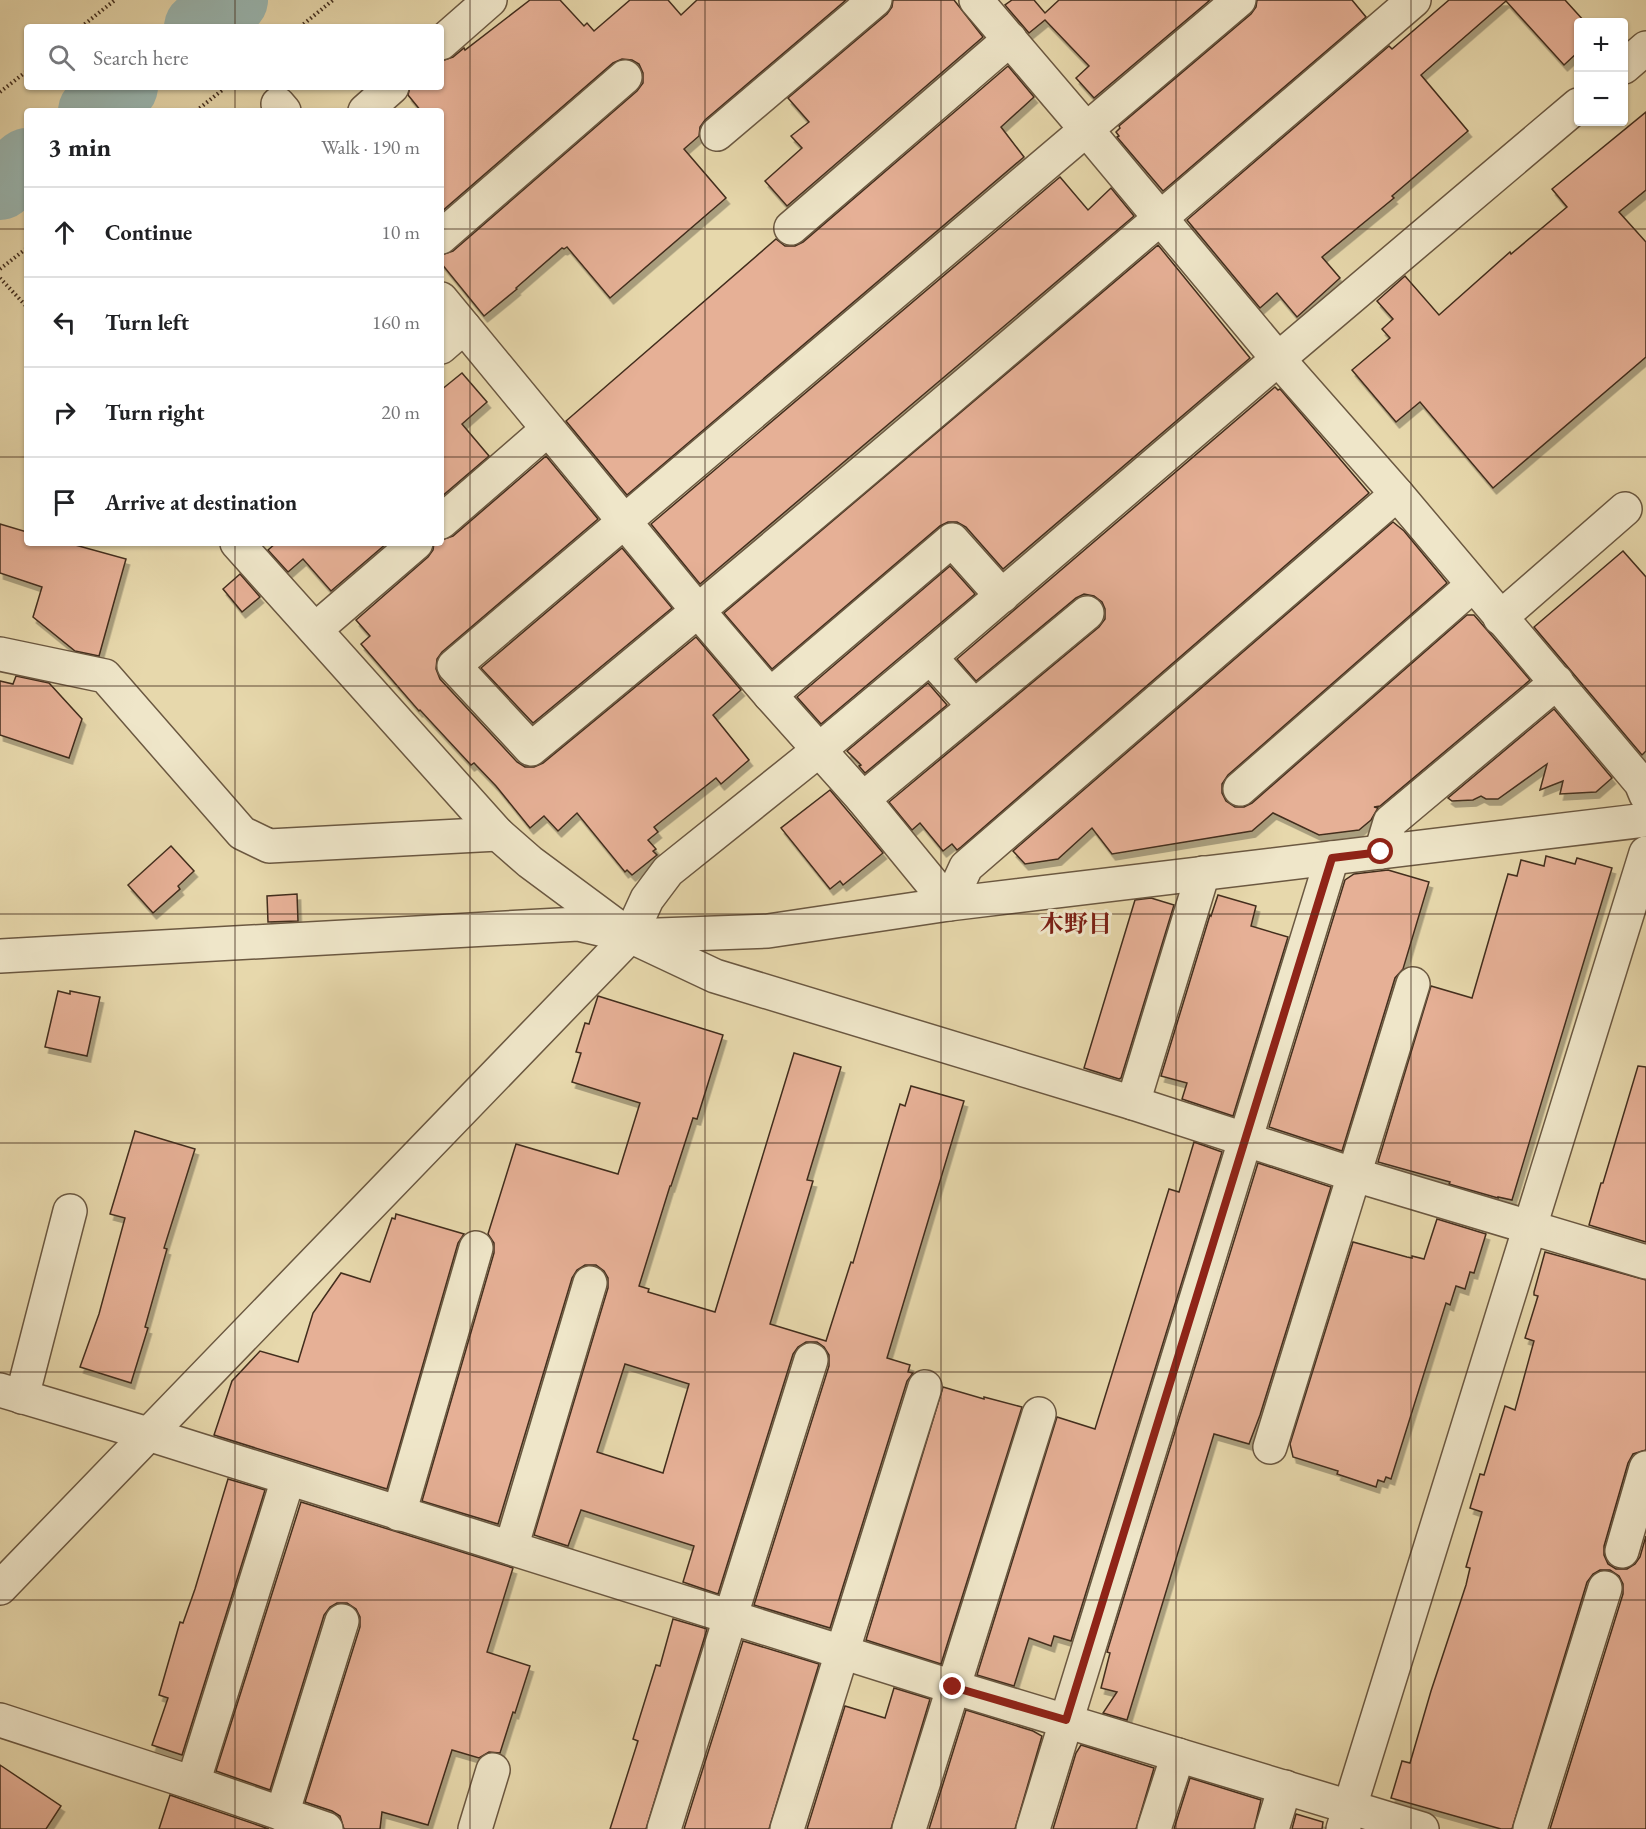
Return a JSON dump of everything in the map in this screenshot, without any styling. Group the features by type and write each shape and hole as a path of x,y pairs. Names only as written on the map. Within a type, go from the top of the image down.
{"street":[{"path":"444,41 490,0"},
{"path":"717,134 875,0"},
{"path":"976,0 1278,359 1557,682 1641,783 1646,795"},
{"path":"1239,0 454,666 531,749 699,612 1414,0"},
{"path":"791,228 1010,39"},
{"path":"1628,63 1646,48"},
{"path":"444,234 625,77"},
{"path":"368,108 389,90"},
{"path":"0,1588 630,936 647,899 669,872 930,657 1574,108"},
{"path":"444,308 453,337 548,429 699,612 864,799 948,904"},
{"path":"444,519 548,429"},
{"path":"948,904 966,867 1397,495"},
{"path":"1500,618 1625,509"},
{"path":"770,695 952,540 1002,596"},
{"path":"240,546 498,834 530,862 630,936 715,976 1133,1103 1355,1175 1646,1262"},
{"path":"316,629 413,546"},
{"path":"1240,789 1473,585"},
{"path":"864,799 1087,613"},
{"path":"0,654 105,676 242,833 269,846 498,834"},
{"path":"930,657 974,706"},
{"path":"1381,852 1390,822 1557,682"},
{"path":"0,956 578,924 630,936 768,931 948,904 1646,820"},
{"path":"1346,1818 1646,853"},
{"path":"1033,1829 1332,858"},
{"path":"1133,1103 1203,873"},
{"path":"1270,1447 1413,984"},
{"path":"70,1211 11,1394 148,1434 953,1687 1285,1787 1346,1818 1422,1829"},
{"path":"399,1514 476,1248"},
{"path":"511,1548 590,1283"},
{"path":"664,1829 812,1360"},
{"path":"787,1829 925,1387"},
{"path":"909,1829 1039,1414"},
{"path":"1622,1551 1646,1468"},
{"path":"193,1783 288,1479"},
{"path":"1530,1829 1605,1588"},
{"path":"282,1814 342,1621"},
{"path":"0,1720 326,1829"},
{"path":"1154,1829 1178,1755"},
{"path":"475,1829 493,1770"},
{"path":"1272,1829 1285,1787"}],"path":[{"path":"85,24 115,0"},
{"path":"304,24 333,0"},
{"path":"0,92 24,72"},
{"path":"200,108 222,90"},
{"path":"0,269 24,250"},
{"path":"0,278 24,304"}],"building":[{"path":"530,0 560,0 584,26 587,23 594,31 630,0 668,0 681,15 697,0 846,0 705,120 700,127 699,136 684,149 726,198 610,298 567,247 562,248 484,316 444,267 444,254 453,251 637,91 643,83 643,73 639,64 632,60 622,59 613,63 444,209 444,108 419,108 408,95 409,90 444,90 444,60 453,57 464,48 465,50"},
{"path":"893,0 954,0 983,37 787,206 765,181 802,148 791,136 809,122 788,98 887,14 892,7"},
{"path":"1012,0 1034,0 1045,13 1059,0 1210,0 1094,98 1076,78 1089,66 1045,20 1029,33 1005,5"},
{"path":"1257,0 1352,0 1366,17 1163,191 1117,137 1119,136 1116,132 1119,126 1251,14 1256,7"},
{"path":"1449,0 1565,0 1581,18 1574,18 1574,56 1564,65 1506,1 1421,75 1468,131 1392,196 1394,198 1322,257 1340,278 1297,317 1277,293 1260,308 1187,220 1389,46 1392,49"},
{"path":"1008,66 1034,97 1001,127 1024,157 627,495 566,421 776,239 785,246 795,246 803,242"},
{"path":"1646,112 1646,190 1619,212 1646,242 1646,357 1493,488 1420,402 1396,422 1352,370 1390,338 1382,329 1393,319 1377,301 1405,276 1439,315 1510,252 1511,254 1567,207 1552,189"},
{"path":"1060,177 1088,210 1111,188 1134,216 700,584 651,524"},
{"path":"1158,245 1250,358 1003,569 966,527 957,522 948,522 940,526 772,669 724,613"},
{"path":"462,373 487,402 462,424 489,456 444,494 444,388"},
{"path":"1275,387 1280,389 1369,493 957,850 952,844 943,851 920,823 912,830 889,802 1099,627 1105,619 1105,609 1102,602 1094,596 1084,594 1076,598 976,681 957,659"},
{"path":"546,456 598,519 442,652 437,659 436,669 440,679 517,762 525,767 534,767 543,763 696,637 741,690 713,715 749,760 721,784 716,778 654,827 658,832 648,840 656,849 653,851 657,855 632,875 627,870 625,872 577,813 558,831 544,816 530,828 496,786 474,763 471,765 419,711 361,644 370,636 356,620 428,557 434,546 444,546 444,539 453,536"},
{"path":"1393,522 1404,531 1447,583 1228,775 1222,784 1222,793 1226,801 1235,807 1244,807 1252,803 1467,615 1474,615 1530,680 1380,806 1374,807 1378,808 1371,820 1359,830 1319,835 1273,813 1252,831 1112,854 1092,828 1058,859 1025,864 1013,851"},
{"path":"0,524 24,531 24,546 79,546 126,559 99,656 75,651 33,617 42,587 0,573"},
{"path":"273,546 384,546 331,591 303,559 288,572 268,550"},
{"path":"622,548 672,608 533,723 481,668"},
{"path":"1623,551 1646,577 1646,751 1642,755 1534,627"},
{"path":"950,566 975,594 821,724 797,697"},
{"path":"240,574 260,597 242,612 223,589"},
{"path":"16,676 49,683 82,719 69,758 0,735 0,681 13,684"},
{"path":"928,683 947,705 865,773 859,766 861,765 847,751"},
{"path":"1554,709 1612,778 1596,792 1560,794 1563,781 1540,790 1547,764 1498,799 1486,799 1481,796 1473,800 1452,801 1448,798"},
{"path":"830,790 883,853 843,885 840,881 830,889 781,828"},
{"path":"171,846 194,871 178,886 180,889 153,913 128,885"},
{"path":"1546,856 1575,864 1577,858 1612,868 1512,1200 1498,1198 1378,1162 1431,986 1472,998 1508,874 1517,876 1521,860 1544,866"},
{"path":"1388,870 1429,882 1403,969 1395,978 1342,1151 1269,1127 1345,880 1354,874"},
{"path":"297,894 298,921 268,922 267,896"},
{"path":"1218,895 1256,906 1251,926 1288,937 1233,1116 1182,1099 1187,1083 1161,1076"},
{"path":"1151,898 1174,905 1119,1079 1084,1068 1135,900"},
{"path":"58,991 100,997 87,1056 45,1047"},
{"path":"598,996 723,1035 697,1119 693,1118 670,1186 639,1286 649,1289 648,1292 715,1312 794,1053 841,1067 807,1180 813,1181 770,1324 826,1341 851,1262 853,1263 900,1104 905,1106 911,1086 964,1101 887,1358 910,1365 908,1372 913,1373 907,1381 830,1628 754,1605 829,1366 829,1355 817,1342 806,1342 793,1354 718,1594 683,1582 694,1546 581,1510 568,1546 534,1535 608,1288 608,1278 604,1271 596,1265 585,1265 577,1270 572,1278 498,1524 422,1501 494,1253 494,1243 488,1234 516,1144 618,1174 640,1103 572,1082 581,1053 576,1052 585,1023 589,1024","holes":["625,1364 689,1384 663,1473 597,1452"]},
{"path":"1638,1066 1646,1067 1646,1242 1589,1225"},
{"path":"135,1131 195,1149 164,1248 167,1249 145,1327 148,1328 131,1383 80,1367 99,1314 125,1218 110,1214"},
{"path":"1194,1142 1222,1152 1071,1641 1054,1636 1051,1646 1029,1638 1014,1686 977,1675 1057,1417 1095,1429 1169,1189 1179,1192"},
{"path":"1258,1163 1331,1187 1249,1444 1214,1434 1127,1720 1103,1713 1117,1692 1101,1688 1110,1653 1107,1652"},
{"path":"396,1214 464,1234 458,1243 387,1489 214,1435 232,1381 260,1351 298,1362 313,1313 341,1273 370,1282 392,1218 395,1219"},
{"path":"1437,1219 1486,1234 1474,1273 1470,1272 1465,1289 1456,1286 1450,1305 1446,1303 1391,1479 1386,1477 1384,1482 1378,1480 1376,1487 1337,1474 1338,1471 1293,1457 1290,1444 1353,1242 1407,1257 1424,1259"},
{"path":"1545,1252 1646,1280 1646,1450 1633,1454 1628,1463 1604,1546 1604,1555 1608,1564 1616,1569 1627,1569 1640,1557 1646,1536 1646,1829 1550,1829 1623,1594 1623,1584 1619,1576 1610,1570 1600,1570 1593,1574 1587,1582 1512,1829 1501,1829 1391,1798 1402,1761 1410,1763 1466,1585 1470,1568 1466,1567 1482,1512 1470,1508 1480,1474 1484,1475 1505,1406 1515,1410 1534,1341 1525,1338 1538,1296 1534,1295 1534,1292"},
{"path":"943,1387 1022,1407 941,1664 866,1640"},
{"path":"228,1479 265,1490 182,1755 152,1745 168,1698 159,1695 180,1622 183,1623 195,1589"},
{"path":"301,1502 513,1568 487,1652 530,1666 515,1713 513,1712 500,1753 489,1752 479,1758 452,1750 428,1825 382,1812 380,1829 344,1829 340,1816 305,1802 360,1627 360,1617 356,1609 347,1603 337,1603 330,1607 324,1615 270,1790 216,1771"},
{"path":"673,1619 707,1629 646,1829 610,1829 638,1741 633,1739 656,1665 660,1666"},
{"path":"743,1641 819,1664 769,1829 684,1829"},
{"path":"894,1688 930,1699 891,1829 807,1829 845,1706 885,1718"},
{"path":"966,1710 1033,1731 1042,1736 1015,1829 929,1829"},
{"path":"1081,1745 1154,1768 1136,1829 1053,1829 1076,1753"},
{"path":"0,1765 61,1806 46,1829 0,1829"},
{"path":"1190,1778 1261,1800 1254,1829 1174,1829"},
{"path":"170,1795 187,1801 269,1829 159,1829"},
{"path":"1296,1814 1323,1822 1322,1829 1292,1829"}],"waterway":[{"path":"203,24 233,0"},
{"path":"97,108 119,90"},
{"path":"0,185 24,165"}],"district":[{"name":"木野目","path":"1076,924"}],"route":[{"path":"953,1687 1066,1720 1332,858 1381,852"}]}
